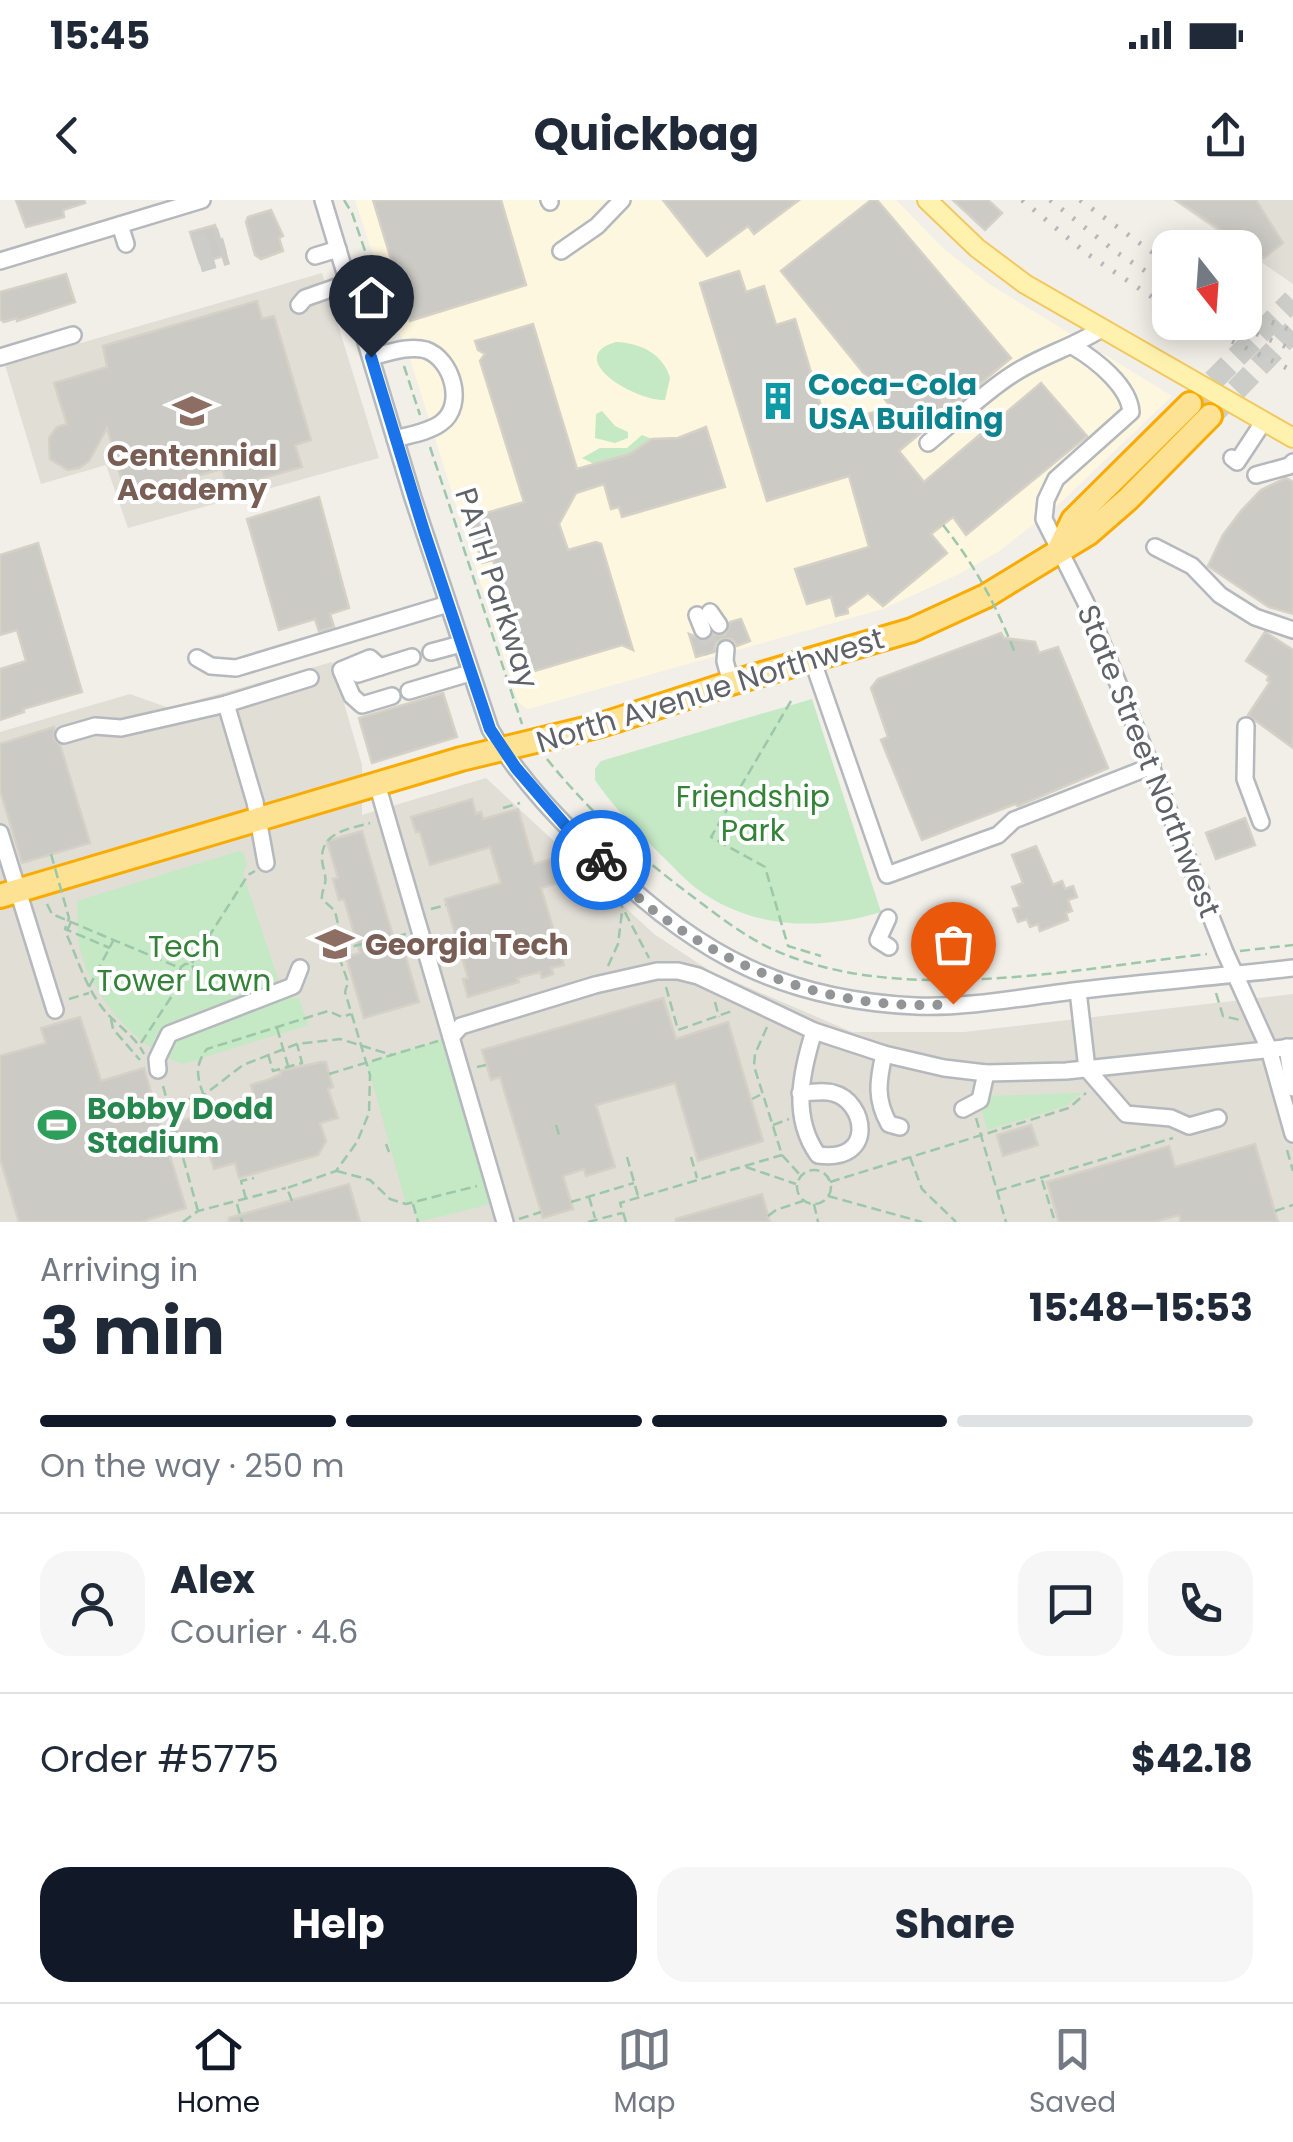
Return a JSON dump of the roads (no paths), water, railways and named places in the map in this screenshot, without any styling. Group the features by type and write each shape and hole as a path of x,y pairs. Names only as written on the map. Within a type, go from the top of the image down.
{"highway":[{"name":"North Avenue Northwest","path":"9,893 461,759 536,743 724,661 812,659 950,615 1089,533 1128,499 1200,410"}],"main road":[{"path":"927,200 977,248 1025,284 1293,438"}],"street":[{"path":"2,255 202,200"},
{"path":"323,200 395,439 490,729 502,751 565,825 654,911 726,959 762,975 860,1000 920,1006 1293,968"},
{"path":"560,252 597,226 622,200"},
{"path":"120,225 126,244"},
{"path":"314,256 338,248"},
{"path":"299,305 305,298 348,283"},
{"path":"928,443 1008,377 1043,357 1074,347 1103,328"},
{"path":"0,357 73,336"},
{"name":"State Street Northwest","path":"1074,347 1092,358 1130,399 1130,412 1056,479 1046,500 1044,519 1086,602 1225,952 1269,1049 1293,1134"},
{"path":"371,357 420,348 444,363 453,384 452,406 440,424 395,439"},
{"path":"1232,458 1237,462 1264,421"},
{"path":"1256,475 1293,462"},
{"path":"1155,547 1192,566 1220,595 1255,617 1293,630"},
{"path":"197,658 211,666 236,668 448,604"},
{"path":"431,652 461,644"},
{"path":"358,674 412,657"},
{"path":"380,667 370,658 341,670 352,696 362,705 392,696"},
{"path":"812,659 887,874 998,835 1014,820 1152,766"},
{"path":"408,691 470,673"},
{"path":"64,734 95,726 121,728 226,704 310,678"},
{"path":"226,704 256,802 266,863"},
{"path":"1246,726 1246,779 1262,822"},
{"path":"377,784 506,1222"},
{"path":"0,834 9,893 29,925 60,1005"},
{"path":"888,918 878,940 890,947"},
{"path":"150,1066 169,1034 293,986 300,968"},
{"path":"451,1037 461,1026 596,985 653,972 678,972 698,976 814,1030 884,1054 944,1068 986,1074 1087,1069 1290,1047 1293,1088"},
{"path":"1078,991 1087,1069 1126,1114 1171,1118 1189,1126 1218,1118"},
{"path":"800,1094 836,1093 850,1104 860,1138 852,1152 838,1158 818,1156 807,1140 800,1094 814,1030"},
{"path":"884,1054 877,1082 878,1098 889,1124 900,1127"},
{"path":"968,1108 980,1100 986,1074"}],"tunnel":[{"path":"193,243 220,235"},
{"path":"196,253 225,245"},
{"path":"200,265 228,257"},
{"path":"1190,404 1293,300"},
{"path":"1213,414 1293,331"},
{"path":"703,630 712,653"}],"railway":[{"path":"1022,200 1086,253 1152,297"},
{"path":"1050,200 1152,275"},
{"path":"1080,200 1152,252"},
{"path":"1262,318 1293,331"},
{"path":"1262,336 1293,350"},
{"path":"1230,340 1293,371"}],"place":[{"name":"Coca-Cola USA Building","path":"778,401"},
{"name":"Centennial Academy","path":"192,411"},
{"name":"Georgia Tech","path":"335,944"},
{"name":"Bobby Dodd Stadium","path":"57,1125"}],"park label":[{"name":"Friendship Park","path":"753,813"},
{"name":"Tech Tower Lawn","path":"184,963"}]}
